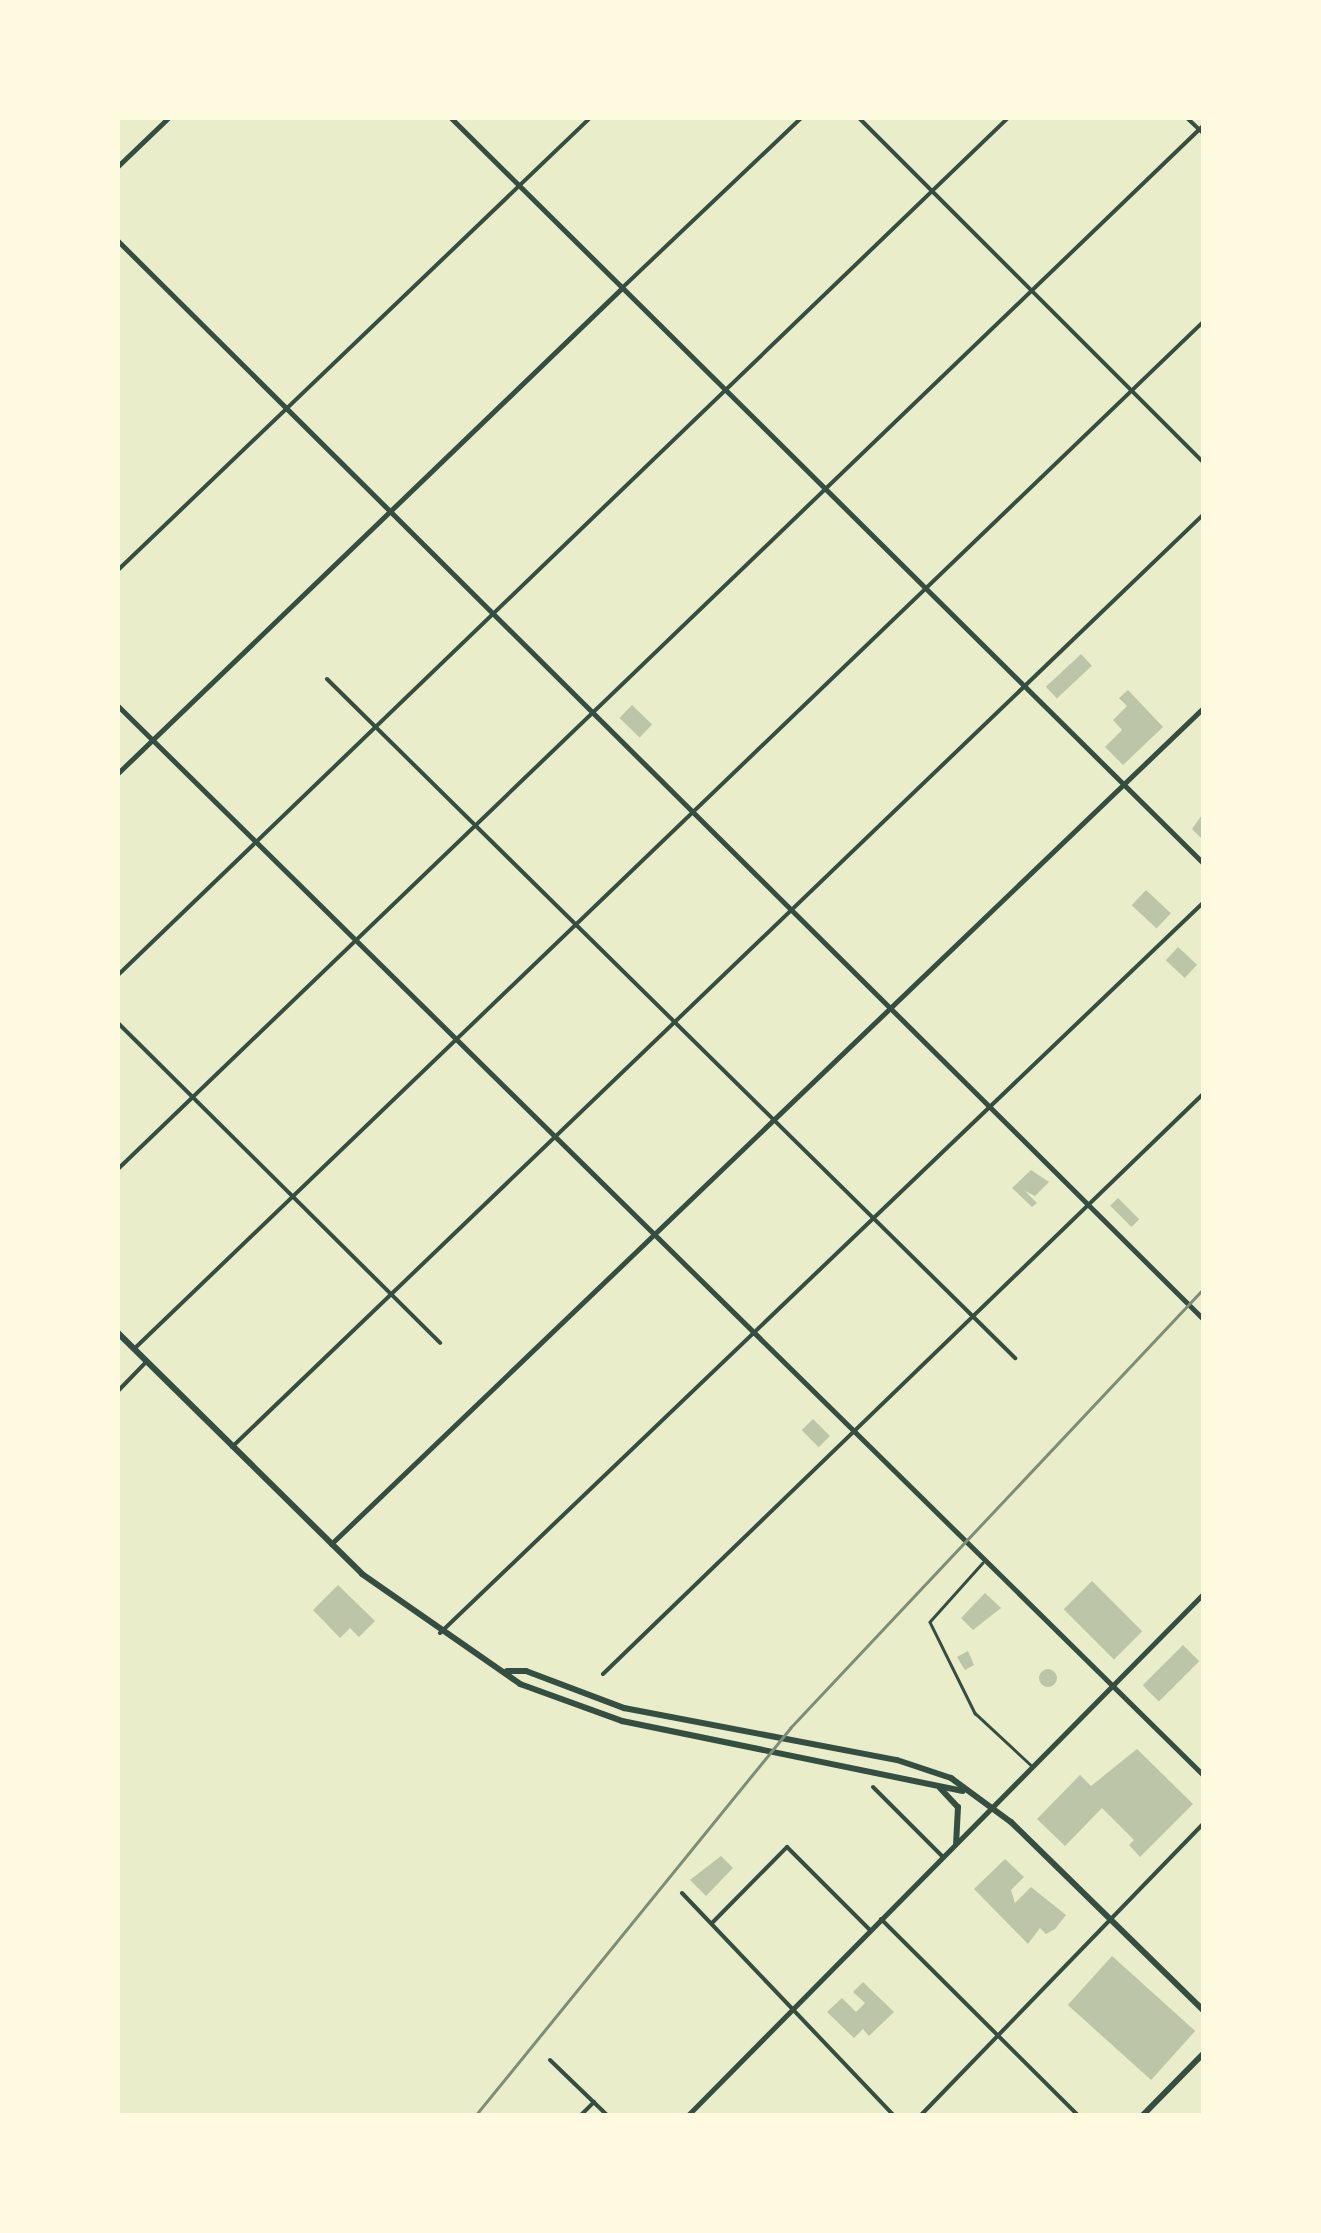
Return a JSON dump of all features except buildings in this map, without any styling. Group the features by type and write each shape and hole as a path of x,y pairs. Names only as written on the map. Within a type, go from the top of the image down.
{"main road":[{"path":"118,1332 331,1544 440,1634 507,1671 520,1684 622,1721 963,1791"},
{"path":"507,1671 526,1670 637,1711 923,1766 951,1778 963,1791 991,1808 1204,2010"},
{"path":"936,1784 958,1807 956,1843"},
{"path":"1142,2116 1204,2054"}],"street":[{"path":"118,166 168,118"},
{"path":"452,118 1204,864"},
{"path":"118,570 590,118"},
{"path":"118,773 801,118"},
{"path":"858,118 1204,463"},
{"path":"118,975 1008,118"},
{"path":"118,1168 823,488 1202,130 1187,118"},
{"path":"118,242 1204,1320"},
{"path":"134,1349 1204,320"},
{"path":"232,1446 1204,514"},
{"path":"328,678 1016,1358"},
{"path":"118,706 1204,1776"},
{"path":"331,1544 1204,707"},
{"path":"440,1634 1204,902"},
{"path":"118,1023 440,1343"},
{"path":"603,1674 1204,1093"},
{"path":"118,1391 147,1362"},
{"path":"688,2116 1204,1594"},
{"path":"873,1786 943,1857"},
{"path":"920,2116 1204,1823"},
{"path":"712,1923 787,1847 870,1930"},
{"path":"682,1893 894,2116"},
{"path":"880,1919 1080,2116"},
{"path":"550,2060 608,2116"},
{"path":"580,2116 594,2102"}],"lane":[{"path":"984,1562 930,1622 976,1713 1032,1766"}],"railway":[{"path":"475,2116 790,1728 1204,1288"}]}
